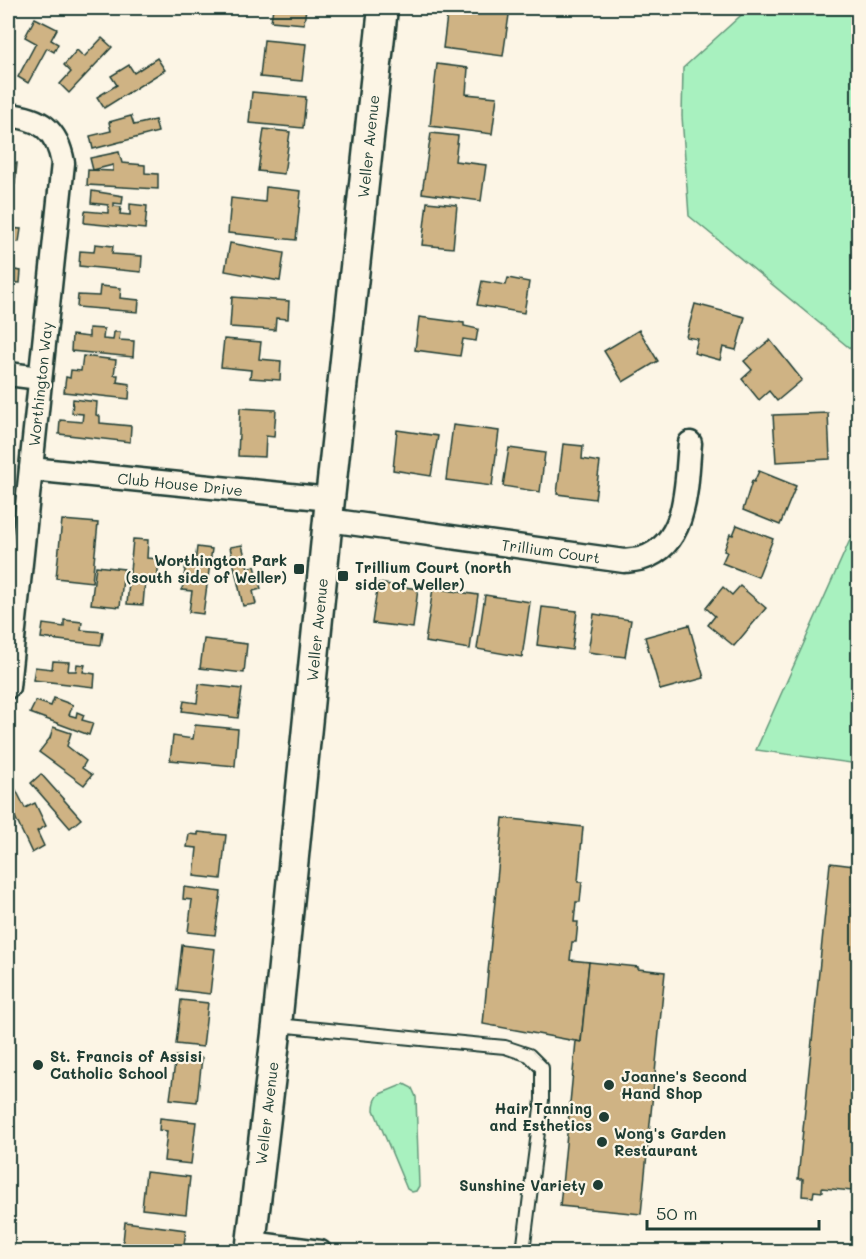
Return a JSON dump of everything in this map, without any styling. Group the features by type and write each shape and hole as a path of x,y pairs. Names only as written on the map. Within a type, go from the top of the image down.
{"street":[{"name":"Weller Avenue","path":"250,1247 277,1025 383,8"},
{"name":"Worthington Way","path":"8,115 26,117 42,124 53,135 60,147 63,163 8,687"},
{"path":"8,374 40,378"},
{"name":"Trillium Court","path":"329,510 624,561 642,559 660,549 674,534 683,508 690,443"},
{"name":"Club House Drive","path":"31,469 329,510"},
{"path":"250,1247 320,1251"}],"lane":[{"path":"277,1025 494,1046 529,1054 542,1068 542,1100 523,1251"}],"green space":[{"path":"749,8 858,8 858,355 689,216 682,116 683,68"},
{"path":"858,522 858,764 756,750"},
{"path":"404,1084 412,1088 416,1097 419,1186 416,1191 412,1192 407,1189 374,1110 375,1101 380,1094"}],"building":[{"path":"273,8 306,8 304,24 271,21"},
{"path":"448,8 510,8 503,56 443,48"},
{"path":"35,18 57,29 51,40 58,44 54,52 47,48 28,83 18,77 36,43 25,37"},
{"path":"8,23 15,24 8,67"},
{"path":"102,38 112,47 69,93 60,84 71,72 64,65 77,50 84,57"},
{"path":"264,40 306,44 302,81 260,77"},
{"path":"157,58 165,70 104,108 97,97 117,85 111,76 129,65 134,73"},
{"path":"437,64 468,68 466,94 497,97 492,134 430,126"},
{"path":"252,92 306,97 303,128 249,123"},
{"path":"131,116 134,125 155,120 158,132 93,149 90,136 111,131 109,122"},
{"path":"264,129 290,132 284,174 258,171"},
{"path":"431,133 458,136 455,161 486,165 481,201 422,193"},
{"path":"8,145 12,146 11,163 17,163 15,184 10,184 8,206"},
{"path":"119,152 122,163 145,165 145,173 158,174 158,189 87,185 88,170 113,171 113,165 93,170 90,158"},
{"path":"266,187 301,191 296,240 228,233 231,198 265,202"},
{"path":"92,191 123,196 122,204 114,203 114,206 121,207 120,214 130,215 130,204 147,206 145,229 84,223 85,211 108,213 108,205 91,203"},
{"path":"427,202 457,205 453,248 422,245"},
{"path":"8,228 21,229 19,242 8,241"},
{"path":"230,243 284,253 280,281 225,271"},
{"path":"95,244 113,246 112,254 142,256 141,272 79,266 80,251 94,252"},
{"path":"8,269 21,271 20,283 8,282"},
{"path":"508,278 529,282 524,313 477,305 482,281 506,285"},
{"path":"100,286 121,288 120,298 139,300 138,312 77,307 78,295 99,296"},
{"path":"232,297 289,301 288,319 276,318 275,330 230,327"},
{"path":"695,304 745,317 736,350 723,347 720,360 694,353 698,339 686,337"},
{"path":"419,317 464,323 464,326 478,329 476,341 463,339 460,356 415,350"},
{"path":"89,328 104,329 103,339 113,340 114,332 120,332 119,340 134,341 133,357 71,351 72,335 89,337"},
{"path":"639,330 658,361 623,382 604,351"},
{"path":"224,339 261,342 259,359 281,361 280,380 250,378 251,370 221,367"},
{"path":"770,340 802,380 777,401 769,391 759,400 742,379 752,370 744,361"},
{"path":"83,356 116,360 114,375 118,375 117,382 130,384 129,399 64,392 66,377 70,378 71,370 81,371"},
{"path":"73,399 97,402 96,415 100,416 100,423 131,426 130,442 59,434 60,420 82,422 83,414 72,413"},
{"path":"240,408 276,410 274,437 266,436 265,457 238,456"},
{"path":"828,413 830,459 776,462 773,415"},
{"path":"453,425 499,431 492,486 446,480"},
{"path":"397,430 438,436 431,476 393,470"},
{"path":"563,444 583,446 582,459 600,462 595,499 557,494"},
{"path":"509,448 545,453 540,492 503,486"},
{"path":"759,471 796,486 780,525 743,510 752,481 754,482"},
{"path":"62,520 98,523 92,582 56,578"},
{"path":"737,525 773,539 758,577 722,563 727,552 724,551 730,534 733,535"},
{"path":"133,539 148,540 147,558 159,559 157,583 145,582 143,605 127,604"},
{"path":"242,545 248,568 255,566 261,589 253,591 256,604 243,606 230,547"},
{"path":"197,547 212,549 203,614 189,612 192,591 182,590 186,563 195,564"},
{"path":"96,566 124,569 120,607 91,604"},
{"path":"378,583 418,589 413,628 372,623"},
{"path":"740,586 766,608 734,646 708,625 715,616 706,608 723,587 732,595"},
{"path":"433,588 478,595 470,649 425,642"},
{"path":"485,595 530,602 522,657 477,649"},
{"path":"542,607 577,611 572,650 537,645"},
{"path":"594,614 631,620 625,657 588,652"},
{"path":"64,620 82,622 81,630 103,632 101,645 41,638 43,624 64,627"},
{"path":"689,625 704,678 660,690 645,637"},
{"path":"204,639 247,644 244,673 200,668"},
{"path":"53,661 69,662 68,671 76,671 77,664 85,665 83,672 95,674 94,687 33,680 35,667 52,669"},
{"path":"199,684 242,689 238,718 182,711 184,701 197,703"},
{"path":"54,698 73,705 69,715 76,717 77,712 84,715 82,720 93,723 89,735 30,713 36,701 51,706"},
{"path":"195,725 238,729 235,766 170,760 173,736 193,739"},
{"path":"53,727 71,733 67,746 86,761 82,768 92,775 84,785 39,752 50,738"},
{"path":"41,774 81,819 70,828 31,783"},
{"path":"16,790 25,808 35,803 46,826 37,831 44,846 32,853 8,802 8,794"},
{"path":"503,818 583,827 578,882 582,882 580,902 576,902 574,922 578,922 576,942 572,942 570,960 589,962 581,1042 483,1024"},
{"path":"198,832 226,835 221,879 194,876 197,848 187,847 189,834 198,835"},
{"path":"830,863 854,866 854,871 858,872 858,1125 852,1191 822,1188 822,1192 814,1191 813,1197 802,1196 803,1179 798,1179"},
{"path":"184,887 221,892 215,935 188,932 192,900 183,899"},
{"path":"182,945 215,949 210,994 177,990"},
{"path":"589,962 665,972 641,1214 560,1206 576,1041 581,1042"},
{"path":"181,1000 208,1003 203,1047 176,1044"},
{"path":"176,1056 202,1058 197,1102 170,1099"},
{"path":"160,1118 196,1122 191,1164 164,1161 167,1131 159,1130"},
{"path":"146,1172 190,1177 186,1214 142,1209"},
{"path":"125,1222 186,1230 183,1252 122,1252"}],"place":[{"name":"Worthington Park (south side of Weller)","path":"299,569"},
{"name":"Trillium Court (north side of Weller)","path":"343,576"},
{"name":"St. Francis of Assisi Catholic School","path":"38,1065"},
{"name":"Joanne's Second Hand Shop","path":"609,1085"},
{"name":"Hair Tanning and Esthetics","path":"604,1117"},
{"name":"Wong's Garden Restaurant","path":"602,1142"},
{"name":"Sunshine Variety","path":"598,1185"}]}
